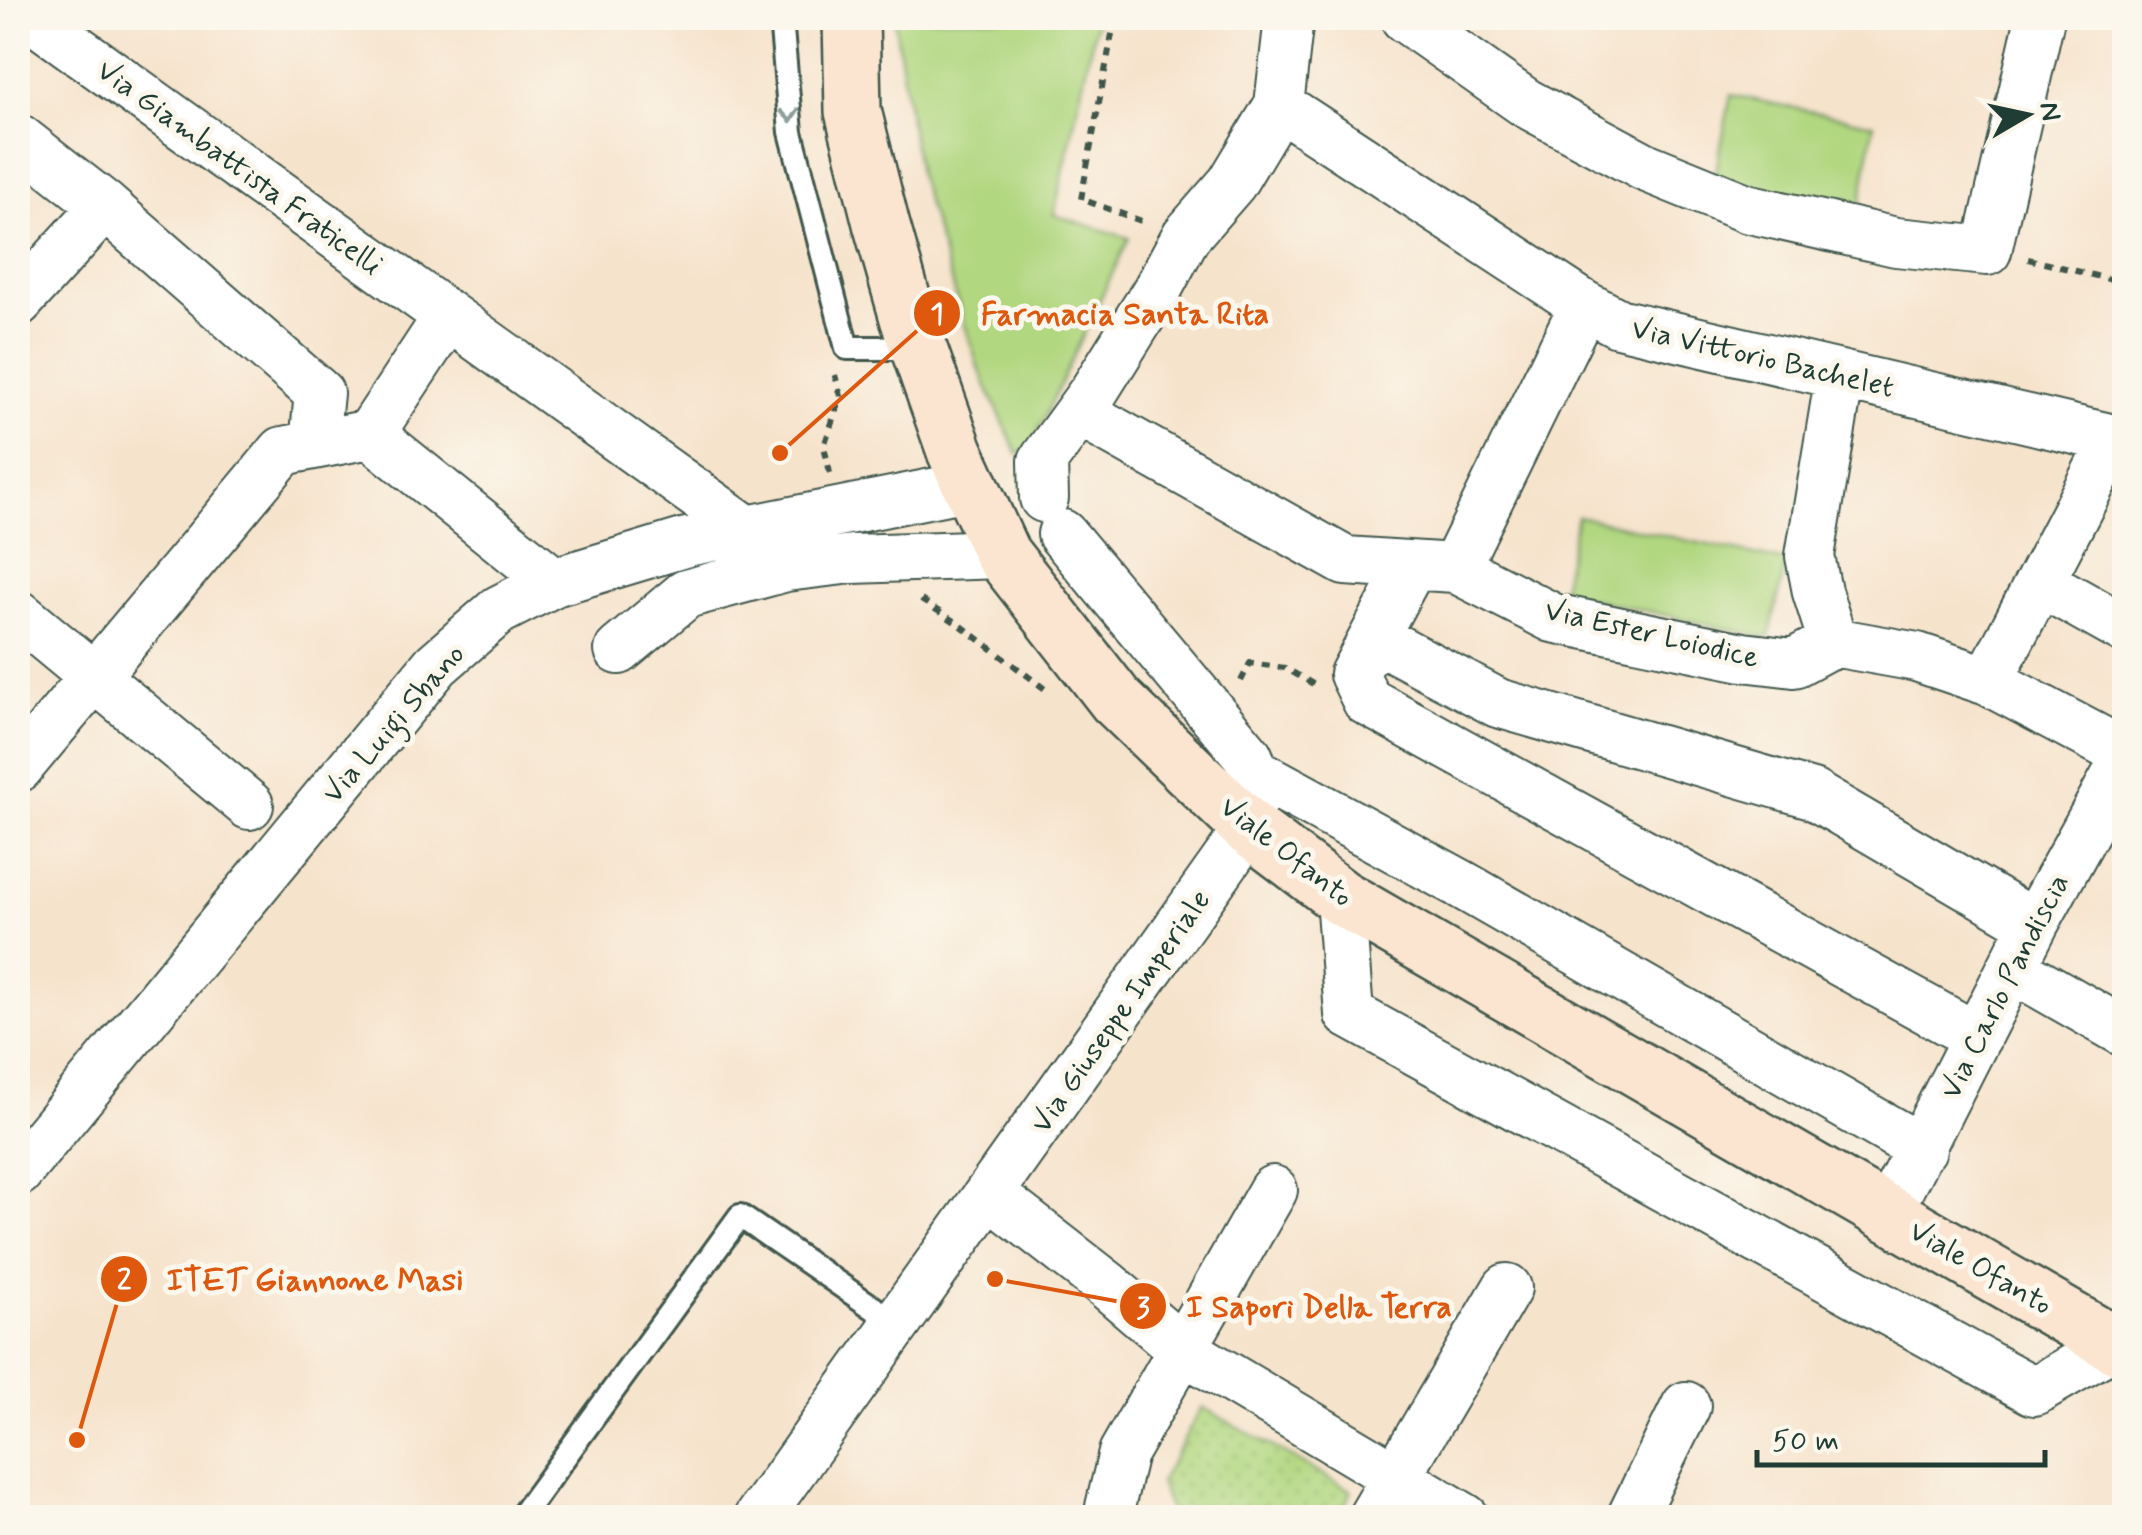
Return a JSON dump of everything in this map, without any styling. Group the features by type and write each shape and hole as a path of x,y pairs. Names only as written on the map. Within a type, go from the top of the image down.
{"main road":[{"name":"Viale Ofanto","path":"851,18 853,111 880,224 955,450 1002,554 1116,700 1250,828 1340,897 2120,1347"}],"street":[{"name":"Via Giambattista Fraticelli","path":"32,18 748,531"},
{"path":"1250,828 1255,772 1248,756 1053,516 1043,462 1156,292 1186,236 1232,183 1280,105 1290,18"},
{"path":"1405,18 1526,103 1646,167 1746,208 1896,242 1987,251 2040,18"},
{"name":"Via Vittorio Bachelet","path":"1280,105 1584,305 1618,323 2119,442"},
{"path":"18,138 104,206 319,393 314,444"},
{"path":"18,302 104,206"},
{"path":"1584,305 1434,567 1364,655 1367,702 1977,1036"},
{"path":"18,768 284,450 370,434 448,316"},
{"path":"1840,375 1810,556 1833,642 1918,657 1988,681 2124,753"},
{"name":"Via Ester Loiodice","path":"1079,412 1344,561 1434,567 1553,618 1743,657 1794,663 1833,642"},
{"path":"370,434 554,582"},
{"path":"1988,681 2119,442"},
{"name":"Via Luigi Sbano","path":"18,1172 436,665 499,610 554,582 687,542 972,485"},
{"path":"619,650 686,594 786,567 852,559 1002,554"},
{"path":"2040,582 2124,629"},
{"path":"18,614 249,805"},
{"path":"1364,655 1498,704 1812,794 2034,924"},
{"name":"Via Carlo Pandiscia","path":"1888,1213 2034,924 2124,761"},
{"path":"1255,772 1459,882 1922,1149"},
{"name":"Via Giuseppe Imperiale","path":"758,1518 1250,828"},
{"path":"1340,897 1349,1014 2034,1391 2120,1347"},
{"path":"2012,968 2124,1032"},
{"path":"1112,1518 1110,1507 1123,1453 1273,1190"},
{"path":"990,1194 1107,1284 1182,1350 1465,1518"},
{"path":"1372,1518 1507,1288"},
{"path":"1631,1518 1686,1406"}],"lane":[{"path":"781,18 791,132 847,348 919,348"},
{"path":"520,1518 740,1216 898,1324"}],"path":[{"path":"1115,18 1082,200 1186,236"},
{"path":"1987,251 2124,283"},
{"path":"1221,724 1250,663 1285,668 1322,689 1364,655"}],"green space":[{"path":"894,18 1097,18 1054,215 1129,238 1031,446 1018,455 978,367 918,174"},
{"path":"1731,95 1874,124 1860,207 1714,181"},
{"path":"1577,516 1786,562 1769,638 1561,592"},
{"path":"1202,1407 1352,1491 1338,1517 1172,1517 1160,1483"}],"place":[{"name":"Farmacia Santa Rita","path":"780,453"},
{"name":"I Sapori Della Terra","path":"995,1279"},
{"name":"ITET Giannone Masi","path":"77,1440"}]}
